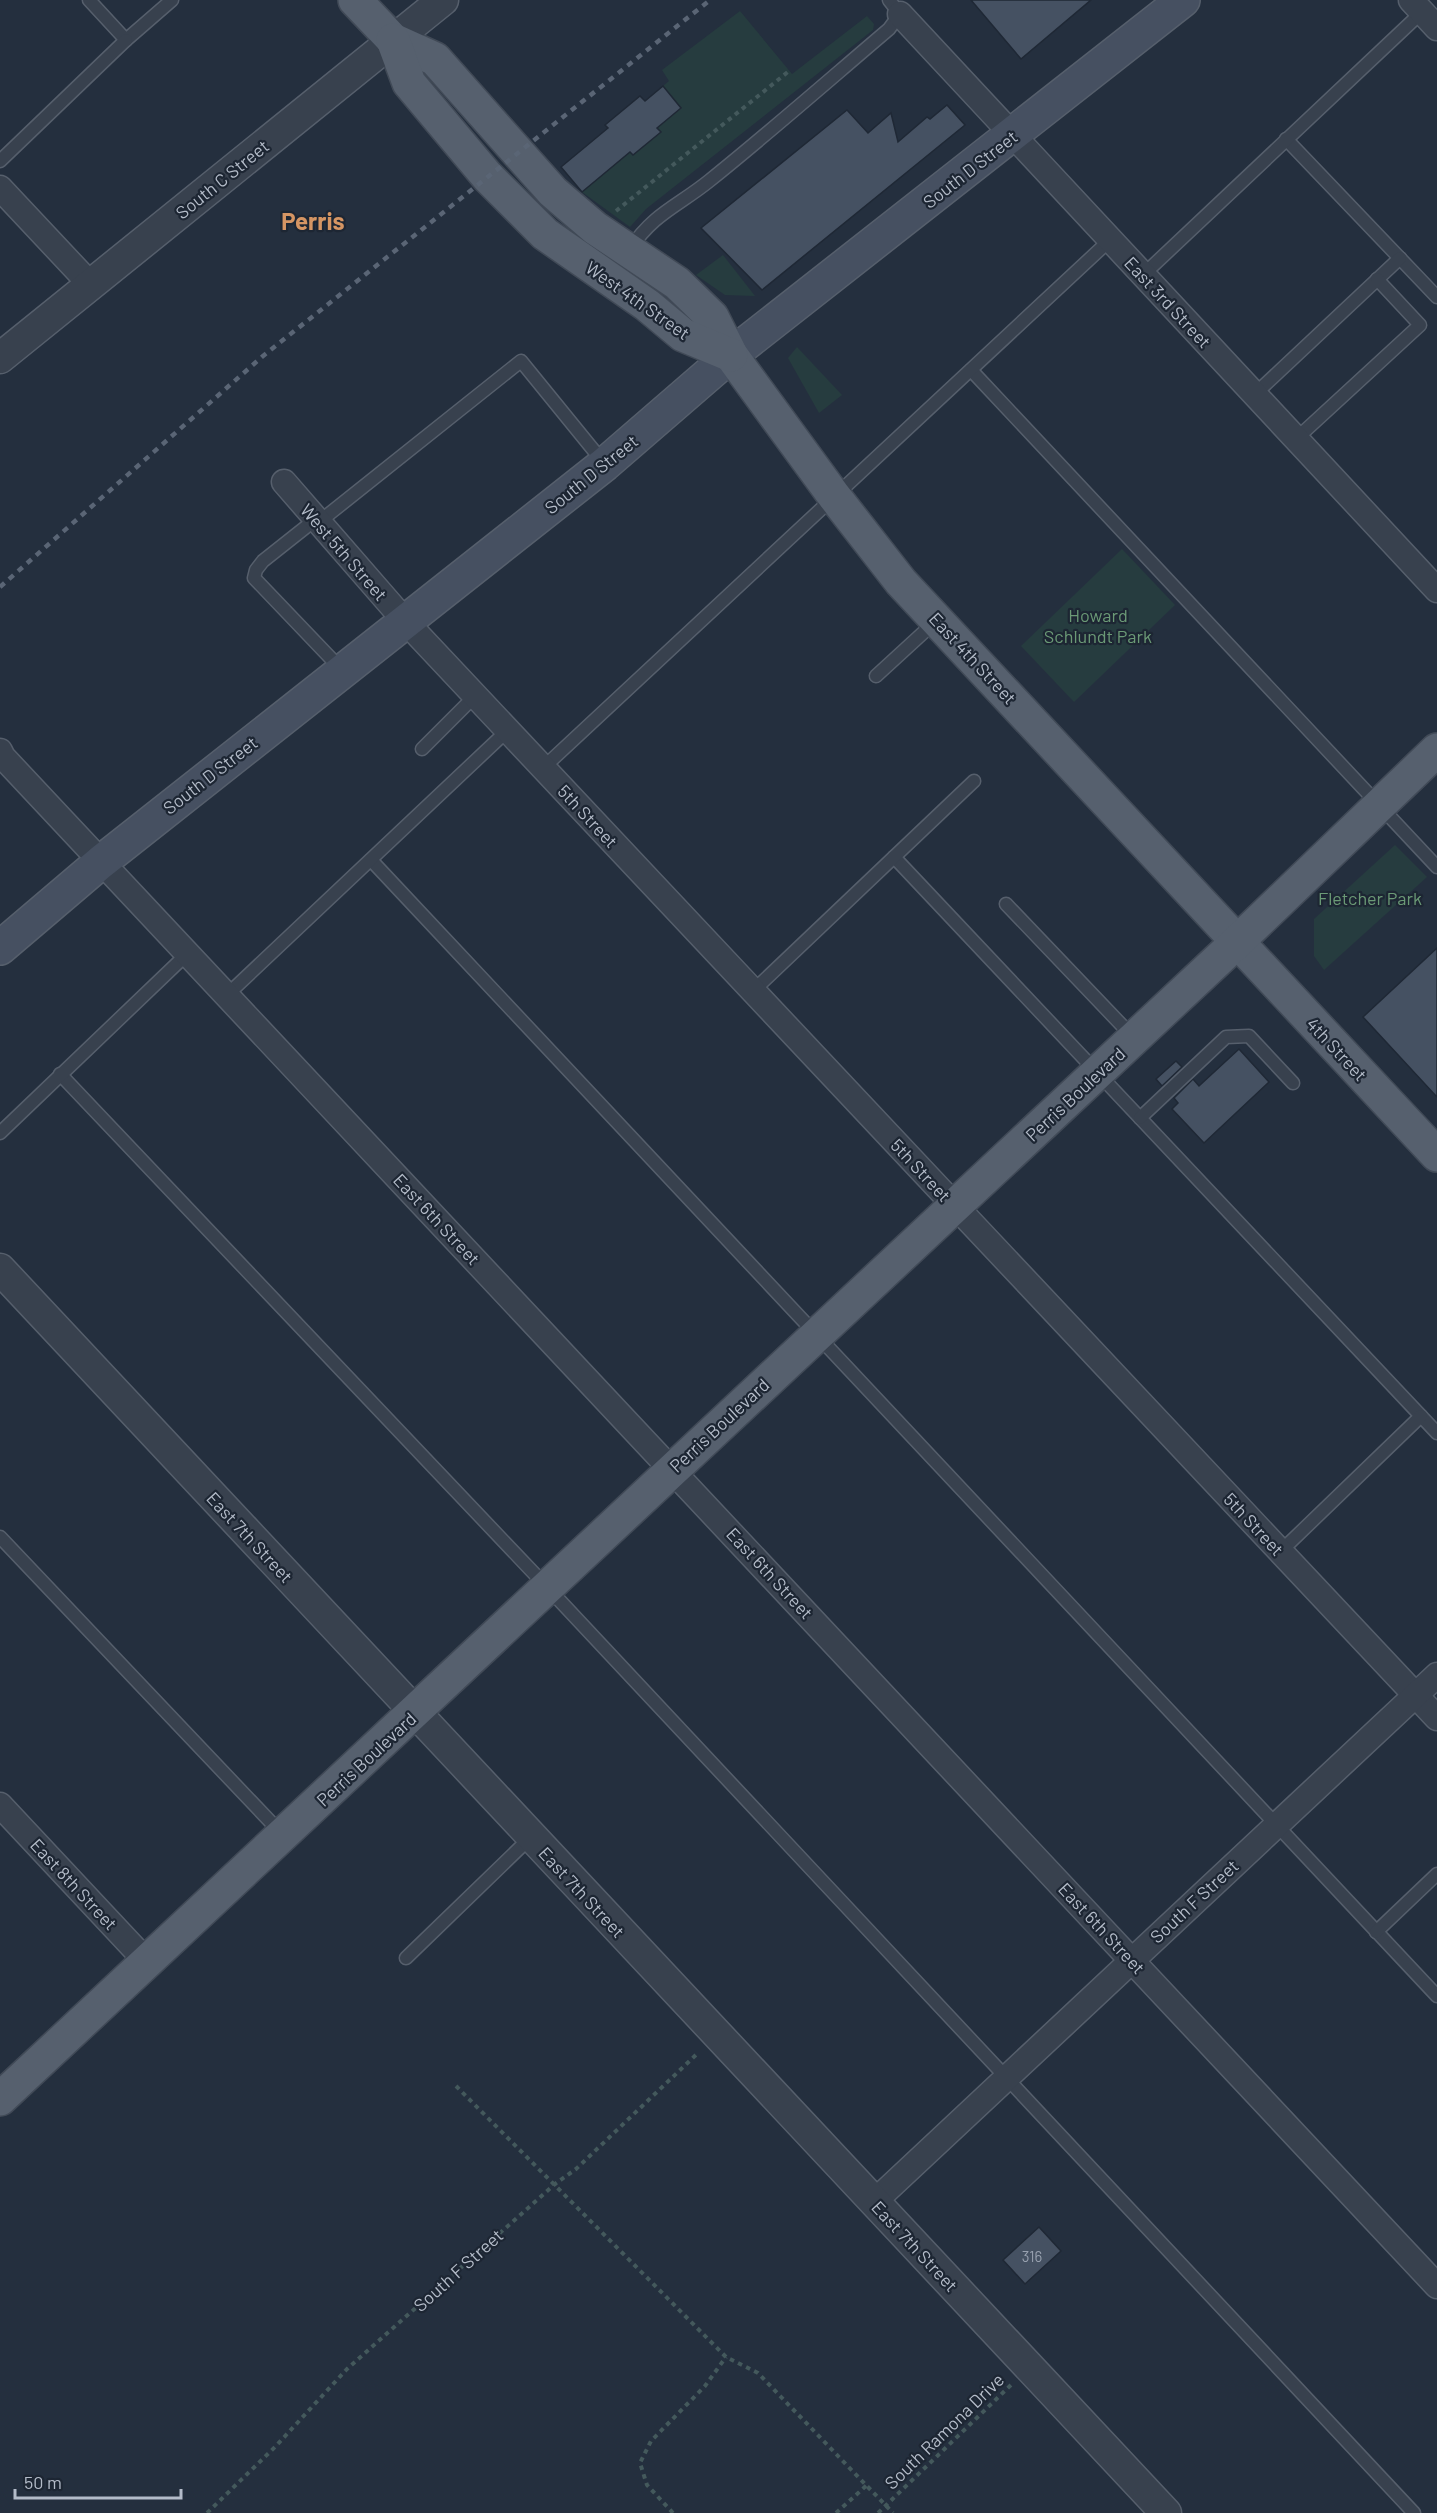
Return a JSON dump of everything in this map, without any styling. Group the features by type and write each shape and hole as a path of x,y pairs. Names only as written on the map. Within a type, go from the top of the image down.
{"main road":[{"name":"West 4th Street","path":"356,0 393,40 409,83 487,176 545,234 647,305 683,335 731,356"},
{"name":"South D Street","path":"0,948 101,862 605,464 731,356 1183,0"},
{"name":"West 4th Street","path":"393,40 435,59 553,192 595,228 677,283 712,317 731,356"},
{"name":"East 4th Street","path":"731,356 834,496 902,582 1236,943"},
{"name":"Perris Boulevard","path":"7,2087 147,1962 415,1713 672,1468 1236,943 1437,750"},
{"name":"4th Street","path":"1236,943 1437,1155"}],"street":[{"name":"South C Street","path":"0,358 92,286 443,0"},
{"name":"East 3rd Street","path":"894,7 1437,590"},
{"path":"0,188 92,286"},
{"name":"West 5th Street","path":"284,482 405,621"},
{"name":"5th Street","path":"405,621 1437,1718"},
{"name":"East 6th Street","path":"0,751 187,954 672,1468 1437,2286"},
{"name":"East 7th Street","path":"0,1269 1166,2513"},
{"name":"South F Street","path":"873,2202 1437,1675"},
{"name":"East 8th Street","path":"0,1805 147,1962"}],"lane":[{"path":"89,0 126,40"},
{"path":"0,161 126,40 172,0"},
{"path":"629,250 644,228 657,216 707,183 889,29 894,7"},
{"path":"1143,275 1423,13"},
{"path":"1286,139 1437,297"},
{"path":"543,768 1110,240"},
{"path":"1254,395 1400,258"},
{"path":"1296,439 1420,325 1377,279"},
{"path":"342,671 254,578 256,570 317,520 521,361 605,464"},
{"path":"970,370 1437,867"},
{"path":"876,676 937,620"},
{"path":"422,748 476,696"},
{"path":"227,996 508,730"},
{"path":"753,991 974,782"},
{"path":"894,857 1437,1433"},
{"path":"371,860 1437,1996"},
{"path":"1006,904 1134,1038"},
{"path":"0,1133 187,954"},
{"path":"1140,1118 1226,1037 1249,1036 1293,1083"},
{"path":"60,1074 547,1587 1414,2513"},
{"path":"1280,1552 1421,1416"},
{"path":"0,1537 283,1836"},
{"path":"406,1958 531,1837"},
{"path":"1376,1932 1437,1874"}],"path":[{"path":"612,215 789,71"},
{"name":"South F Street","path":"207,2513 275,2446 347,2369 555,2184 576,2169 717,2036"},
{"path":"456,2086 726,2357 758,2373 893,2513"},
{"path":"673,2513 647,2486 640,2463 651,2441 705,2386 726,2357"},
{"name":"South Ramona Drive","path":"879,2513 1029,2368"},
{"path":"836,2513 867,2485"}],"green space":[{"path":"740,11 792,74 867,16 874,24 873,30 646,209 630,227 582,192 630,152 633,155 660,132 657,128 681,108 663,86 669,81 662,70"},
{"path":"723,255 755,296 725,295 696,275"},
{"path":"797,347 842,395 819,413 788,358"},
{"name":"Howard Schlundt Park","path":"1122,549 1175,605 1074,702 1021,646"},
{"name":"Fletcher Park","path":"1395,845 1427,877 1324,970 1314,956 1314,919"}],"building":[{"path":"971,0 1091,0 1021,59"},
{"path":"663,86 681,108 657,128 661,132 633,155 630,152 582,192 561,167 608,128 605,125 640,96 645,101"},
{"path":"947,105 965,125 762,290 701,228 847,110 868,133 891,113 898,142 927,117 930,119"},
{"path":"1437,948 1437,1097 1363,1017"},
{"path":"1239,1049 1269,1082 1204,1143 1172,1109 1178,1103 1174,1098 1193,1079 1199,1086"},
{"path":"1176,1061 1182,1067 1162,1086 1156,1079"},
{"path":"1039,2227 1061,2251 1025,2284 1003,2260"}],"railway":[{"path":"0,587 263,356 710,0"}],"district":[{"name":"Perris","path":"313,220"}]}
